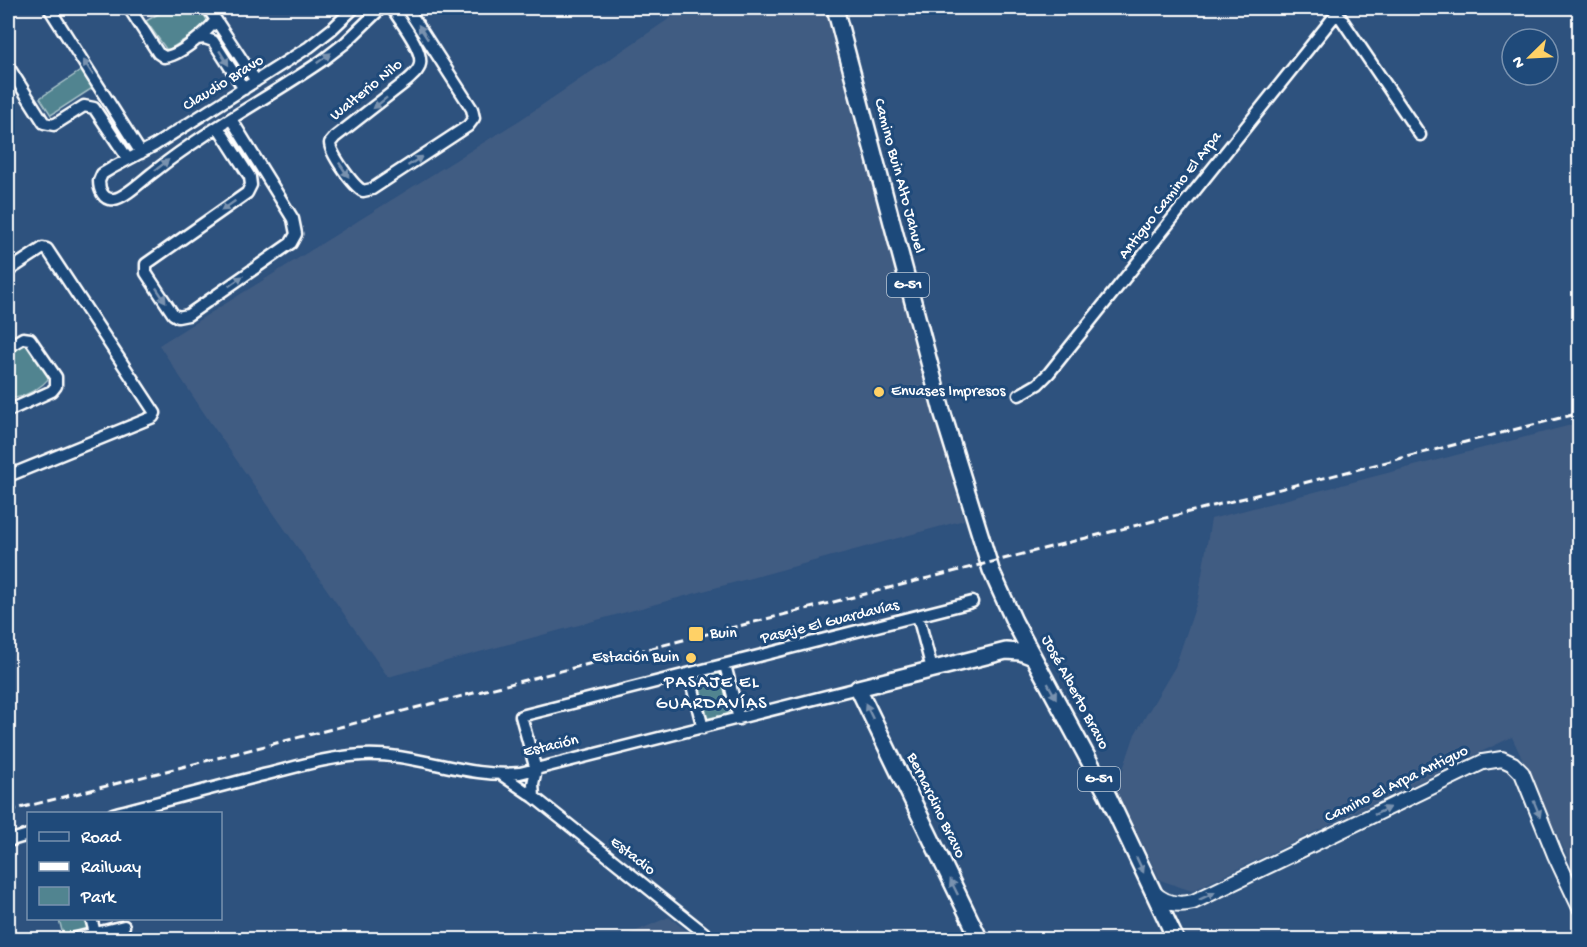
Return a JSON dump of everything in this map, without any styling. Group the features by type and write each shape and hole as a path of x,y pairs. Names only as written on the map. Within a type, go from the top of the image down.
{"main road":[{"name":"Camino Buin Alto Jahuel","path":"835,8 939,400 988,561"},
{"name":"José Alberto Bravo","path":"988,561 1014,621 1087,756 1176,939"},
{"path":"993,653 1008,639 1014,621"},
{"name":"Estación","path":"858,688 993,653 1013,651 1033,657"},
{"name":"Bernardino Bravo","path":"858,688 980,939"},
{"name":"Camino El Arpa Antiguo","path":"1153,892 1173,904 1193,902 1483,762 1496,759 1508,761 1522,773 1580,908"}],"street":[{"path":"49,8 141,153"},
{"path":"129,8 158,52 164,57 172,56 197,39 216,20"},
{"path":"208,8 256,81"},
{"name":"Claudio Bravo","path":"352,8 322,37 294,57 169,137 106,172 100,177 99,188 107,198 114,199 124,194 179,152 304,72 345,42 381,8"},
{"name":"Walterio Nilo","path":"392,8 418,50 420,62 416,72 408,80 330,143 332,151 355,186 366,191 372,189 468,126 474,118 472,109 439,58 420,62"},
{"path":"407,8 439,58"},
{"path":"1335,10 1420,135"},
{"name":"Antiguo Camino El Arpa","path":"1019,395 1038,384 1049,373 1335,10"},
{"path":"197,39 204,38 213,41 244,89"},
{"path":"294,57 304,72"},
{"path":"8,66 47,125 54,125 86,107 101,87"},
{"path":"86,107 99,112 128,159"},
{"path":"231,119 293,219 295,237 188,315 180,317 173,314 146,273 146,264 247,193 251,184 264,173"},
{"path":"218,127 251,184 273,188"},
{"path":"169,137 179,152"},
{"path":"8,271 43,248 47,249 155,413 153,417 8,476"},
{"path":"8,347 23,338 30,339 56,377 57,383 52,391 8,411"},
{"name":"Pasaje El Guardavías","path":"536,770 521,716 972,602"},
{"path":"918,616 932,669"},
{"path":"725,665 739,719"},
{"path":"689,674 703,728"},
{"name":"Estación","path":"117,812 346,756 391,756 502,775 536,770 858,688"},
{"path":"534,797 533,784 536,770"},
{"name":"Estadio","path":"502,775 534,797 713,939"},
{"path":"8,841 27,835"},
{"path":"91,920 94,933"},
{"path":"68,939 124,926"}],"shaded area":[{"name":"Envases Impresos","path":"685,8 827,8 964,520 388,677 159,345 520,120"},
{"path":"1579,423 1579,882 1512,737 1192,891 1160,880 1116,790 1135,734 1175,667 1198,599 1211,519"},
{"path":"669,917 697,939 618,939"}],"green space":[{"path":"168,8 200,8 208,22 206,26 170,49 166,49 146,21"},
{"path":"82,70 94,87 51,115 40,98"},
{"path":"24,341 29,343 50,376 31,392 19,397 8,398 8,351"},
{"path":"722,673 729,714 705,719 696,679"},
{"path":"59,920 85,920 88,929 63,935"}],"railway":[{"path":"8,811 1580,413"}],"place":[{"name":"Envases Impresos","path":"879,392"},
{"name":"Buin","path":"696,634"},
{"name":"Estación Buin","path":"691,658"}],"district":[{"name":"PASAJE EL GUARDAVÍAS","path":"712,693"}]}
